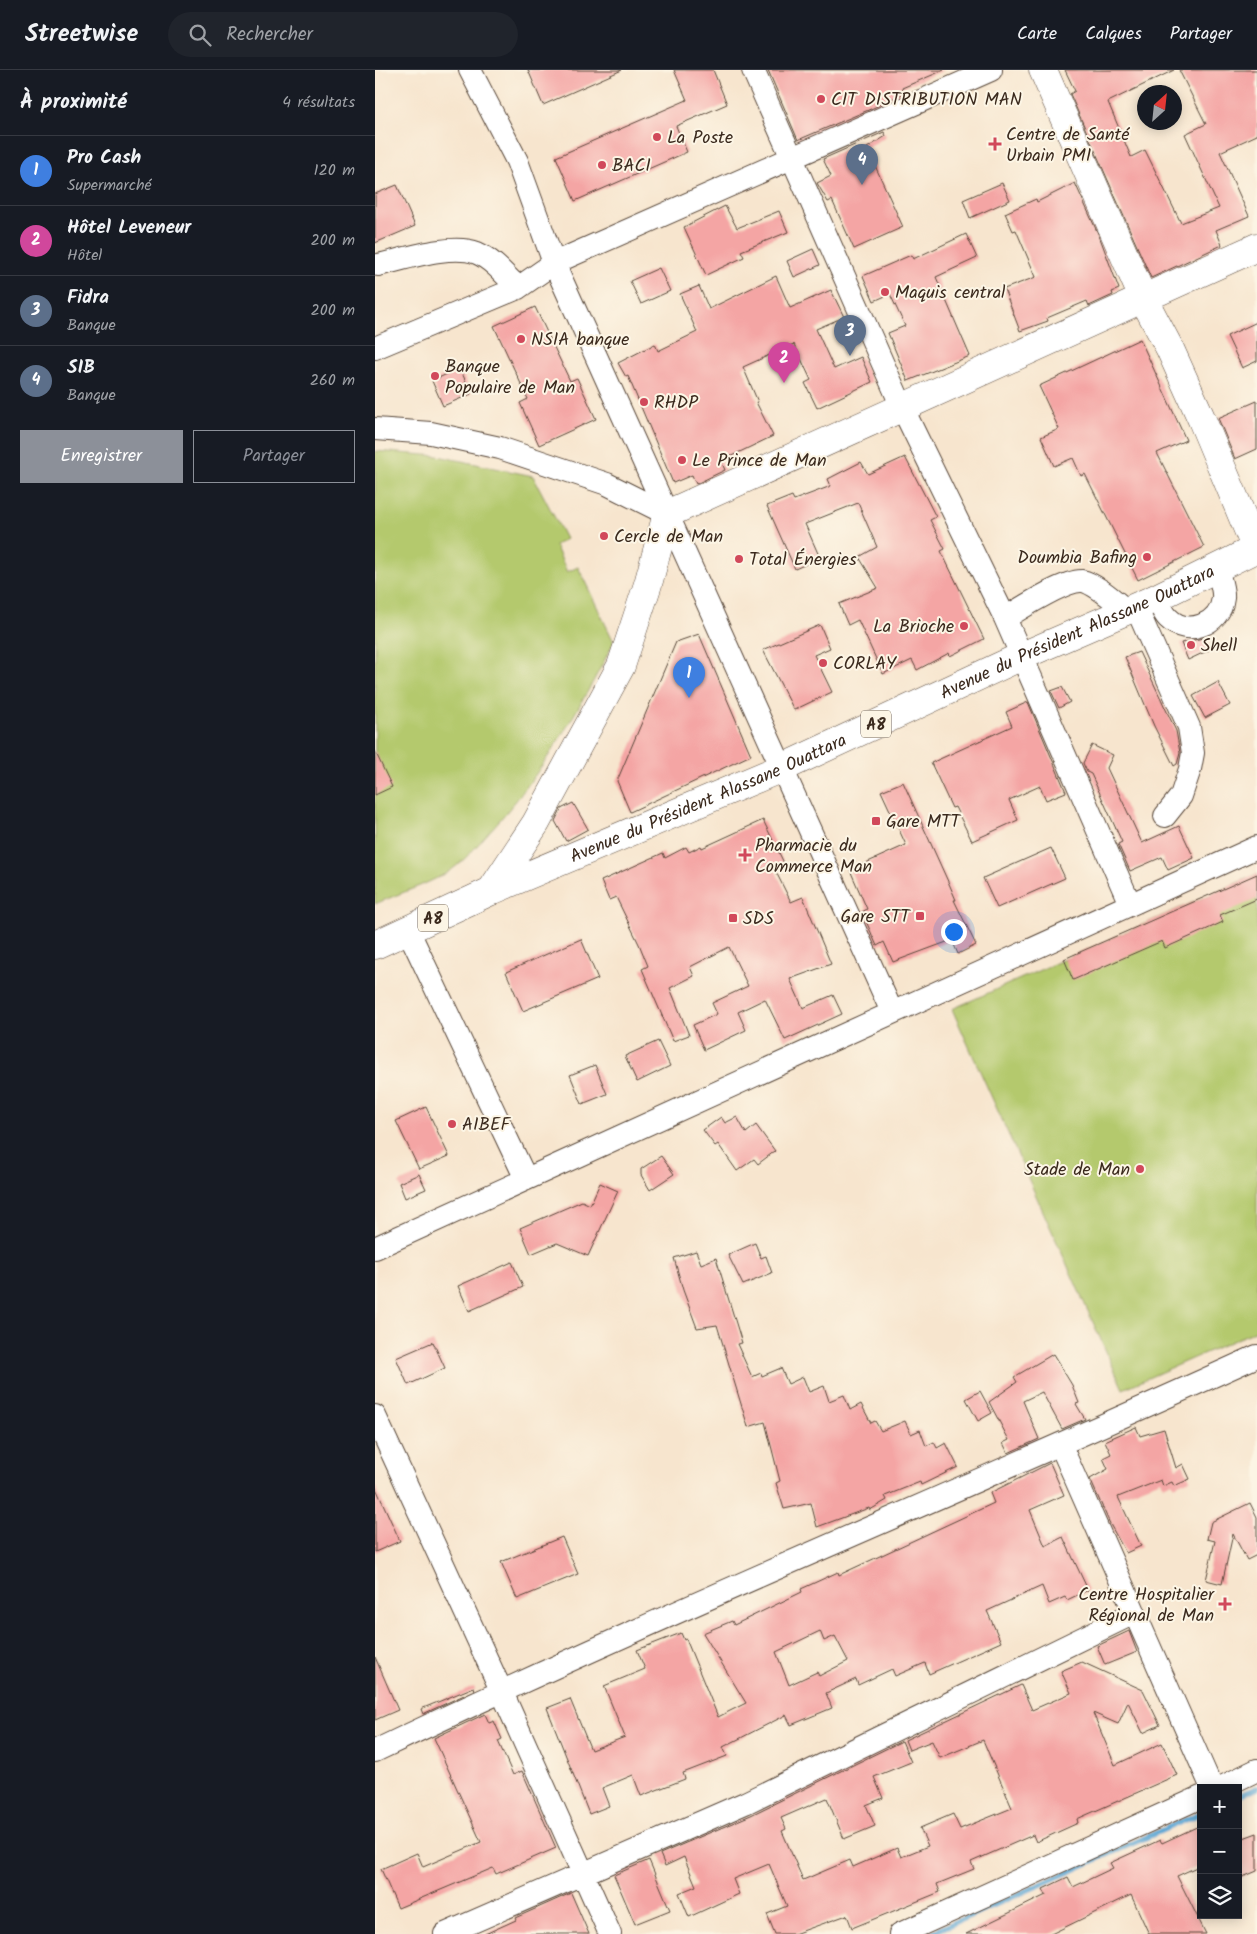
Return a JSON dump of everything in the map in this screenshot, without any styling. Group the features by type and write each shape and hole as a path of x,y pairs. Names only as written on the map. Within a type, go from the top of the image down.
{"main road":[{"path":"1043,70 1143,298 1186,385 1257,549"},
{"path":"491,891 536,823 621,666 648,584 667,514 1257,247"},
{"name":"Avenue du Président Alassane Ouattara","path":"375,944 491,891 782,768 1022,656 1140,605 1257,549"}],"street":[{"path":"470,70 517,161 554,263 892,1012"},
{"path":"753,70 902,408 1005,618 1130,904"},
{"path":"375,348 518,288 554,263 991,70"},
{"path":"378,264 454,249 477,253 497,266 518,288"},
{"path":"375,429 431,433 500,448 607,484 667,514"},
{"path":"1005,618 1063,586 1082,581 1184,626 1206,625 1219,615 1224,596 1217,568"},
{"path":"1140,605 1189,727 1193,753 1181,796 1165,816"},
{"path":"375,1248 1257,847"},
{"path":"407,930 527,1179"},
{"path":"375,1751 501,1690 1061,1446 1257,1356"},
{"path":"375,1416 501,1690 582,1875 610,1934"},
{"path":"1061,1446 1210,1784"},
{"path":"445,1934 745,1803 1134,1613"},
{"path":"1228,1784 1257,1770"},
{"path":"900,1934 1197,1799"}],"green space":[{"path":"375,451 438,456 533,476 566,539 555,545 567,572 578,567 614,642 558,742 508,811 474,849 445,874 375,904"},
{"name":"Stade de Man","path":"1257,874 1257,1330 1123,1389 952,1009"}],"building":[{"path":"528,70 622,70 543,105"},
{"path":"674,70 713,70 727,104 676,126 687,152 575,201 556,157 687,100"},
{"path":"768,70 944,70 902,88 904,93 873,108 798,140"},
{"path":"1065,70 1174,70 1143,85 1137,85 1137,88 1108,102 1131,157 1145,150 1181,223 1219,208 1185,134 1206,124 1179,70 1257,70 1257,135 1220,152 1249,216 1216,230 1222,245 1151,278 1070,94 1075,91"},
{"path":"884,132 886,136 867,148 903,227 854,249 832,200 828,202 817,183 831,176 823,159"},
{"path":"1002,183 1010,200 970,218 963,200"},
{"path":"1075,183 1100,238 1119,289 1112,292 1113,295 1089,306 1087,301 1047,318 1048,321 1020,331 1004,289 1036,277 1016,230 1013,231 1005,213 1036,199 1037,202"},
{"path":"397,185 415,226 375,243 375,194"},
{"path":"725,206 737,228 779,211 788,232 741,251 744,257 706,275 684,227"},
{"path":"966,234 977,258 936,277 970,356 908,381 888,333 905,326 890,294 874,301 863,276 911,255 913,259"},
{"path":"813,249 820,265 794,277 787,261"},
{"path":"659,268 670,291 641,304 630,281"},
{"path":"776,276 790,308 831,290 844,317 816,329 834,369 861,357 872,382 817,408 805,383 811,380 794,344 743,367 758,402 756,402 773,436 721,461 725,470 696,484 692,475 673,483 628,376 626,377 618,363 655,344 658,351 697,332 680,294 699,286 709,309"},
{"path":"535,307 570,381 577,378 596,419 539,445 520,403 528,399 494,326"},
{"path":"1257,322 1257,361 1242,368 1227,336"},
{"path":"1140,339 1186,440 1157,453 1204,547 1138,580 1085,474 1081,476 1073,458 1054,466 1041,437 1059,429 1039,386"},
{"path":"460,368 471,394 443,406 432,381"},
{"path":"1257,401 1257,449 1235,459 1218,418"},
{"path":"905,457 936,517 930,520 945,549 941,551 984,639 950,656 949,653 917,670 912,660 883,674 858,620 848,625 839,604 878,588 859,557 877,547 858,503 805,524 820,558 795,569 767,506 792,496 794,500 831,486 828,479 861,462 868,474"},
{"path":"820,625 830,648 814,655 832,692 794,710 763,650"},
{"path":"699,634 751,755 630,812 617,781 676,642"},
{"path":"1203,638 1209,650 1188,660 1181,643"},
{"path":"1139,652 1176,731 1180,753 1177,764 1174,766 1154,726 1125,657"},
{"path":"1218,682 1230,705 1205,718 1193,696"},
{"path":"1062,687 1070,702 1059,708 1051,691"},
{"path":"1028,702 1066,792 1046,800 1040,786 1009,800 1018,820 972,841 955,807 952,808 931,763 1012,726 1006,712"},
{"path":"1092,745 1113,755 1107,768 1142,843 1179,826 1194,858 1168,870 1162,857 1130,871 1118,844 1122,842 1091,774 1087,772 1083,763"},
{"path":"375,751 392,787 375,795"},
{"path":"903,782 956,900 954,900 976,945 958,954 952,940 893,962 884,942 877,946 862,912 867,909 850,870 906,845 881,791"},
{"path":"573,803 588,829 566,841 555,821 561,809"},
{"path":"763,820 784,863 774,868 791,902 803,897 831,964 790,979 803,1008 833,995 842,1014 785,1040 765,999 738,1012 746,1030 704,1050 693,1025 717,1014 712,1003 748,986 729,947 690,967 694,976 670,988 689,1035 673,1041 642,969 648,966 639,944 616,897 609,900 601,881 663,853 665,858 686,847 689,852 701,846 702,848"},
{"path":"1051,848 1065,878 997,908 983,878"},
{"path":"1257,874 1257,899 1220,915 1223,922 1165,948 1162,941 1073,980 1064,959"},
{"path":"581,939 598,979 523,1011 506,972"},
{"path":"658,1041 670,1066 637,1082 625,1056"},
{"path":"595,1065 607,1094 582,1104 570,1075"},
{"path":"426,1107 449,1156 419,1169 396,1121"},
{"path":"721,1117 725,1123 737,1117 746,1133 756,1125 775,1151 758,1164 754,1159 737,1171 718,1144 715,1146 703,1130"},
{"path":"661,1156 674,1174 650,1190 641,1175 641,1169"},
{"path":"419,1174 426,1189 405,1198 399,1183"},
{"path":"600,1183 618,1191 588,1256 557,1243 531,1254 520,1228 582,1201 590,1205"},
{"path":"755,1243 761,1258 766,1256 772,1273 743,1285 728,1255"},
{"path":"696,1251 701,1264 716,1258 742,1343 737,1344 752,1377 761,1373 762,1376 781,1368 788,1384 803,1377 809,1392 824,1386 829,1401 844,1395 850,1410 861,1404 871,1423 875,1421 881,1431 905,1421 911,1434 920,1430 926,1446 934,1442 937,1448 946,1443 958,1467 921,1485 920,1482 885,1496 887,1500 870,1510 869,1508 817,1527 811,1503 784,1509 776,1483 780,1481 765,1422 748,1427 717,1325 697,1328 683,1290 674,1258"},
{"path":"512,1262 523,1287 469,1311 458,1286"},
{"path":"433,1342 445,1368 408,1385 396,1358"},
{"path":"1053,1354 1072,1385 1079,1403 1076,1404 1085,1419 1062,1429 1042,1392 1023,1401 1039,1439 1008,1453 1003,1443 1009,1440 989,1402 1017,1382 1014,1377"},
{"path":"980,1391 992,1413 978,1421 966,1399"},
{"path":"1136,1427 1140,1436 1164,1429 1176,1468 1183,1464 1190,1479 1174,1486 1172,1482 1163,1486 1161,1480 1118,1497 1141,1546 1126,1553 1111,1526 1090,1479 1108,1469 1103,1458 1111,1454 1105,1441"},
{"path":"1050,1463 1064,1495 1030,1510 1045,1546 1063,1537 1088,1590 1067,1600 1065,1597 1049,1604 1042,1586 987,1611 1001,1642 929,1674 925,1663 895,1676 892,1669 858,1685 856,1679 826,1693 832,1708 791,1725 786,1715 723,1747 727,1756 683,1773 685,1779 641,1796 633,1775 602,1788 609,1806 589,1814 547,1708 570,1699 591,1750 625,1737 604,1686 645,1669 637,1650 681,1633 684,1640 686,1639 718,1717 746,1703 703,1633 732,1621 734,1625 802,1592 801,1589 838,1572 839,1575 994,1503 990,1493","holes":["820,1631 824,1641 835,1636 848,1661 819,1676 817,1672 789,1685 776,1652"]},
{"path":"375,1486 400,1541 375,1552"},
{"path":"1250,1503 1257,1517 1257,1555 1247,1560 1233,1534 1222,1584 1206,1580 1215,1541 1207,1539 1211,1522"},
{"path":"562,1537 578,1574 517,1599 501,1562"},
{"path":"1129,1631 1137,1652 1105,1665 1097,1646"},
{"path":"375,1657 398,1710 375,1720"},
{"path":"1082,1662 1143,1690 1160,1725 1143,1733 1128,1702 1118,1724 1093,1713 1115,1765 1162,1743 1177,1775 1077,1819 1078,1823 1036,1842 1033,1835 971,1862 974,1869 937,1884 940,1892 852,1928 847,1915 794,1934 775,1934 767,1914 787,1906 769,1864 733,1879 739,1894 689,1917 679,1893 696,1886 684,1857 665,1866 660,1854 751,1815 902,1741 911,1762 874,1777 883,1798 866,1805 875,1826 844,1839 827,1798 781,1818 786,1829 782,1831 803,1880 850,1860 853,1867 897,1848 901,1857 928,1846 920,1828 953,1814 960,1829 1012,1808 983,1740 940,1758 932,1741 909,1750 905,1740 1021,1685 1032,1710 1071,1693 1061,1671"},
{"path":"474,1687 475,1690 423,1714 421,1709"},
{"path":"485,1714 489,1723 494,1721 502,1739 498,1741 513,1775 522,1771 556,1848 496,1874 493,1868 398,1908 381,1869 417,1853 423,1867 481,1842 434,1738"},
{"path":"1197,1827 1197,1867 1177,1876 1206,1934 1149,1934 1131,1895 1051,1934 966,1934 1046,1895 1043,1889 1068,1877 1073,1887 1113,1868 1110,1863 1160,1840 1162,1843"},
{"path":"1257,1833 1257,1871 1242,1877 1242,1874 1242,1839"},
{"path":"649,1860 670,1910 635,1924 614,1875"},
{"path":"571,1893 589,1934 485,1934 516,1920 515,1918"}],"waterway":[{"path":"1242,1794 1257,1788"},
{"path":"929,1934 1197,1815"}],"place":[{"name":"CIT DISTRIBUTION MAN","path":"821,99"},
{"name":"La Poste","path":"657,137"},
{"name":"Centre de Santé Urbain PMI","path":"995,144"},
{"name":"BACI","path":"602,165"},
{"name":"SIB","path":"862,185"},
{"name":"Maquis central","path":"885,292"},
{"name":"NSIA banque","path":"521,339"},
{"name":"Fidra","path":"850,356"},
{"name":"Banque Populaire de Man","path":"435,376"},
{"name":"Hôtel Leveneur","path":"784,383"},
{"name":"RHDP","path":"644,402"},
{"name":"Le Prince de Man","path":"682,460"},
{"name":"Cercle de Man","path":"604,536"},
{"name":"Doumbia Bafing","path":"1147,557"},
{"name":"Total Énergies","path":"739,559"},
{"name":"La Brioche","path":"964,626"},
{"name":"Shell","path":"1191,645"},
{"name":"CORLAY","path":"823,663"},
{"name":"Pro Cash","path":"689,698"},
{"name":"Gare MTT","path":"876,821"},
{"name":"Pharmacie du Commerce Man","path":"745,855"},
{"name":"Gare STT","path":"920,916"},
{"name":"SDS","path":"733,918"},
{"name":"AIBEF","path":"452,1124"},
{"name":"Stade de Man","path":"1140,1169"},
{"name":"Centre Hospitalier Régional de Man","path":"1225,1604"}]}
